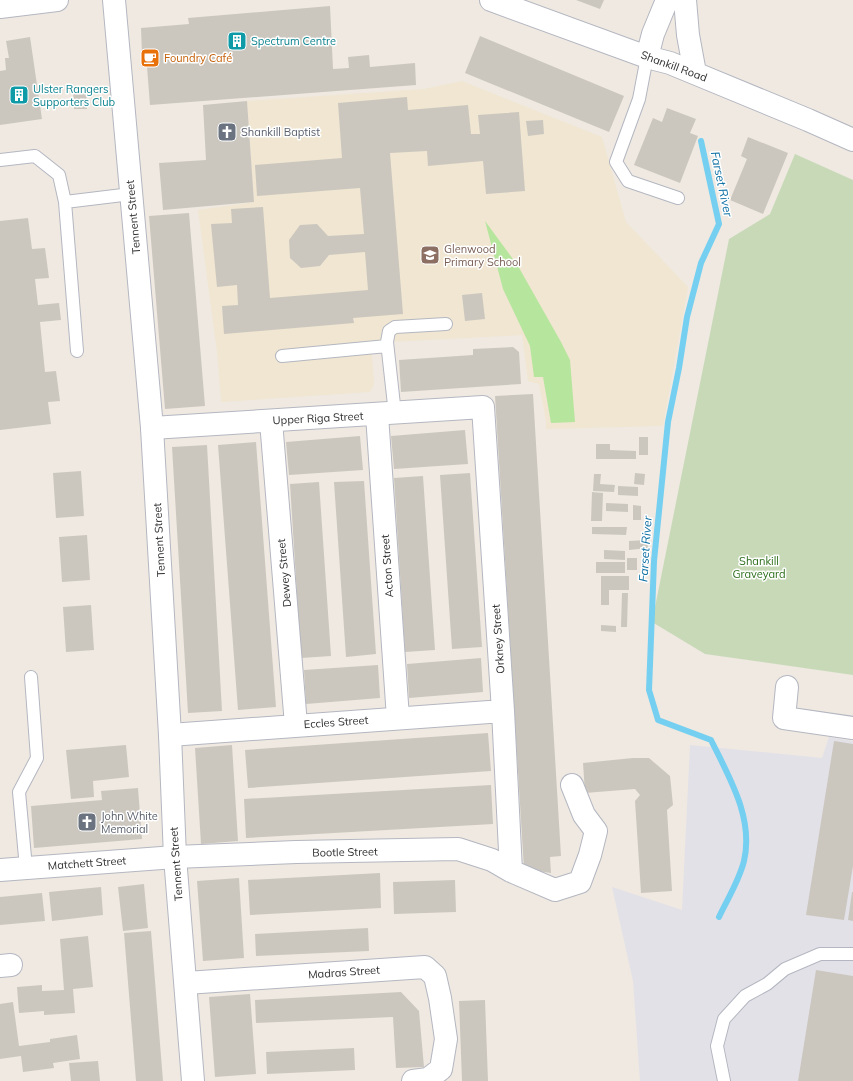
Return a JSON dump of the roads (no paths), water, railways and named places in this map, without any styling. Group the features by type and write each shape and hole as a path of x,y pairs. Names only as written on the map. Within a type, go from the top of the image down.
{"street":[{"path":"0,7 57,0"},
{"name":"Tennent Street","path":"114,0 152,428 170,735 175,857 186,983 192,1081"},
{"name":"Shankill Road","path":"491,0 521,5 647,57 670,63 695,73 853,140"},
{"path":"647,57 653,34 666,0"},
{"path":"685,0 688,35 695,73"},
{"name":"Upper Riga Street","path":"152,428 483,407"},
{"name":"Orkney Street","path":"483,407 503,711 511,871"},
{"name":"Acton Street","path":"386,414 398,718"},
{"name":"Dewey Street","path":"271,421 296,725"},
{"path":"787,687 784,718 853,728"},
{"name":"Eccles Street","path":"170,735 503,711"},
{"name":"Bootle Street","path":"175,857 296,852 458,849 492,860 511,871 555,890 580,882 590,855 596,831 584,815 572,785"},
{"name":"Matchett Street","path":"0,870 175,857"},
{"name":"Madras Street","path":"186,983 425,967 435,976 446,1039 441,1069 428,1079 413,1081"}],"lane":[{"path":"647,57 639,98 616,162 628,181 678,198"},
{"path":"0,160 35,156 59,175 65,202 77,351"},
{"path":"65,202 131,194"},
{"path":"386,414 387,346 389,332 395,327 446,324"},
{"path":"282,356 387,346"},
{"path":"26,868 20,792 37,758 30,677"},
{"path":"724,1081 717,1046 724,1019 744,996 767,984 785,969 820,954 853,954"}],"waterway":[{"name":"Farset River","path":"701,141 719,224 701,263 687,317 679,368 668,422 654,561 649,690 658,720 711,740 732,783 743,814 746,829 744,861 736,883 719,917"}],"place":[{"name":"Spectrum Centre","path":"237,41"},
{"name":"Foundry Café","path":"150,58"},
{"name":"Ulster Rangers Supporters Club","path":"19,95"},
{"name":"Shankill Baptist","path":"227,132"},
{"name":"Glenwood Primary School","path":"430,255"},
{"name":"John White Memorial","path":"87,822"}],"park label":[{"name":"Shankill Graveyard","path":"759,567"}]}
